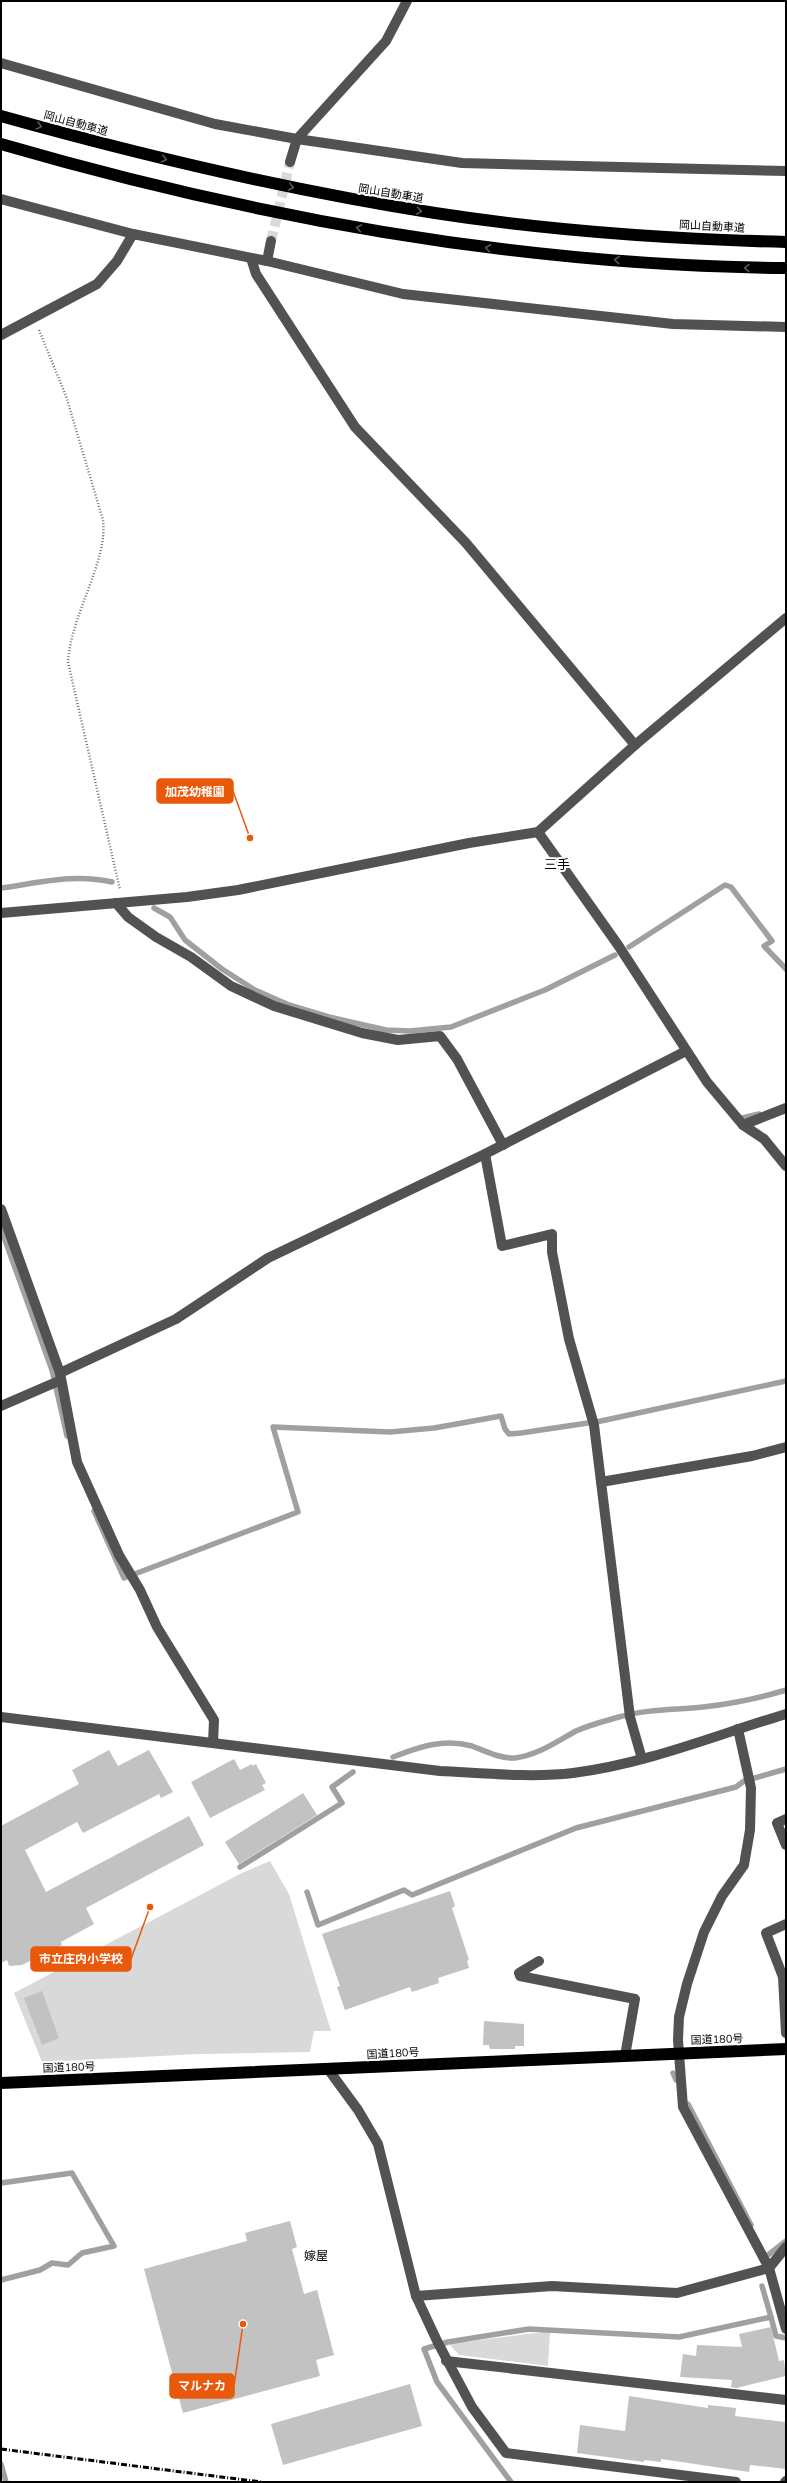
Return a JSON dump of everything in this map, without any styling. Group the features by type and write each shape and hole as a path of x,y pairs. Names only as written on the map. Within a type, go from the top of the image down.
{"highway":[{"name":"岡山自動車道","path":"1,116 139,153 238,176 341,198 436,214 531,226 628,234 786,242"},
{"path":"1,144 224,201 427,240 524,252 629,261 735,268 786,268"},
{"name":"国道180号","path":"1,2083 786,2049"}],"street":[{"path":"290,162 297,139 386,41 407,1"},
{"path":"1,63 215,124 297,139 462,163 786,171"},
{"path":"1,199 133,234 267,261 404,294 673,324 786,327"},
{"path":"1,336 97,284 117,261 133,234"},
{"path":"267,261 271,241"},
{"path":"251,258 256,274 355,427 466,543 635,746"},
{"path":"1,913 238,890 469,843 538,832 635,746 786,618"},
{"path":"538,832 618,945 707,1082 743,1125 764,1139 786,1166"},
{"path":"120,902 128,917 156,937 191,957 231,986 274,1006 362,1033 398,1040 440,1036 457,1059 503,1145"},
{"path":"1,1406 57,1380 176,1319 268,1258 485,1154 686,1051"},
{"path":"743,1125 786,1108"},
{"path":"485,1154 502,1246 552,1234 552,1252 570,1339 593,1423 630,1715 642,1759"},
{"path":"1,1209 57,1380 77,1462 130,1576 157,1627 214,1720 213,1743"},
{"path":"601,1482 752,1456 786,1447"},
{"path":"1,1717 440,1771 507,1774 573,1773 642,1759 786,1714"},
{"path":"738,1729 749,1779 750,1830 744,1865 722,1896 704,1932 687,1984 679,2017 679,2054 683,2108 769,2268 786,2330"},
{"path":"786,1819 777,1823 786,1845"},
{"path":"786,1924 766,1934 783,1977 786,2033"},
{"path":"539,1962 519,1973 520,1976 635,1999 625,2056"},
{"path":"328,2069 358,2110 378,2144 416,2296 446,2361 472,2408 506,2453 736,2482"},
{"path":"416,2296 552,2286 677,2293 769,2268 786,2247"},
{"path":"446,2361 786,2400"}],"path":[{"path":"34,318 66,396 103,520 105,536 73,630 68,662 120,902"}],"shaded area":[{"path":"270,1861 289,1894 331,2031 314,2031 310,2052 199,2054 42,2062 14,1993 242,1873"},
{"path":"550,2331 548,2366 459,2355 449,2344"}],"building":[{"path":"109,1750 118,1766 149,1750 173,1792 161,1798 159,1794 83,1833 77,1822 25,1850 46,1892 189,1816 204,1845 86,1908 94,1924 61,1942 62,1945 22,1965 9,1966 7,1960 1,1963 1,1826 79,1784 72,1770"},
{"path":"234,1759 240,1770 252,1764 253,1766 256,1764 266,1783 262,1785 265,1790 210,1818 191,1782"},
{"path":"303,1793 317,1815 239,1864 225,1842"},
{"path":"450,1891 455,1906 452,1908 469,1960 467,1961 469,1968 438,1978 439,1983 412,1992 410,1987 345,2010 337,1987 340,1986 322,1934"},
{"path":"42,1991 59,2038 42,2045 24,1998"},
{"path":"484,2021 524,2024 524,2046 515,2046 515,2049 490,2049 489,2045 483,2045"},
{"path":"290,2221 297,2247 292,2249 304,2294 317,2290 334,2355 316,2360 320,2376 183,2413 144,2269 247,2241 245,2233"},
{"path":"771,2327 779,2361 784,2360 786,2376 736,2388 731,2387 732,2380 680,2377 683,2354 696,2356 697,2345 742,2347 739,2334"},
{"path":"410,2384 422,2426 283,2465 271,2424"},
{"path":"629,2396 708,2408 708,2405 736,2408 735,2416 786,2422 786,2469 750,2465 749,2472 661,2459 661,2462 644,2460 644,2462 577,2453 580,2425 625,2431"}],"waterway":[{"path":"1,888 56,880 84,878 112,882"},
{"path":"629,947 725,885 731,887 772,941 764,946 786,969"},
{"path":"154,908 170,917 185,940 222,969 255,990 289,1005 329,1017 386,1030 410,1031 451,1027 545,990 615,955"},
{"path":"742,1118 759,1114"},
{"path":"1,1229 52,1370 67,1436"},
{"path":"94,1511 124,1578 298,1512 273,1427 390,1432 434,1428 501,1416 505,1429 509,1434 521,1433 601,1421 786,1381"},
{"path":"393,1757 422,1747 441,1743 451,1743 472,1746 499,1756 515,1758 539,1751 581,1729 630,1714 724,1704 786,1690"},
{"path":"307,1892 318,1925 404,1890 412,1895 576,1828 736,1787 744,1781 786,1769"},
{"path":"240,1867 342,1803 332,1787 353,1772"},
{"path":"673,2073 676,2080"},
{"path":"688,2104 751,2225"},
{"path":"1,2183 72,2173 114,2246 82,2253 68,2265 52,2263 40,2270 1,2280"},
{"path":"768,2255 786,2241"},
{"path":"762,2286 771,2317"},
{"path":"511,2482 437,2382 424,2349 448,2342 529,2329 679,2337 771,2317 776,2336 786,2338"},
{"path":"1,2464 6,2482"}],"tunnel":[{"path":"271,241 290,162"}],"railway":[{"path":"1,2449 261,2482"}],"place":[{"name":"加茂幼稚園","path":"250,838"},
{"name":"市立庄内小学校","path":"150,1907"},
{"name":"マルナカ","path":"243,2324"}],"district":[{"name":"三手","path":"557,864"},
{"name":"嫁屋","path":"316,2255"}]}
